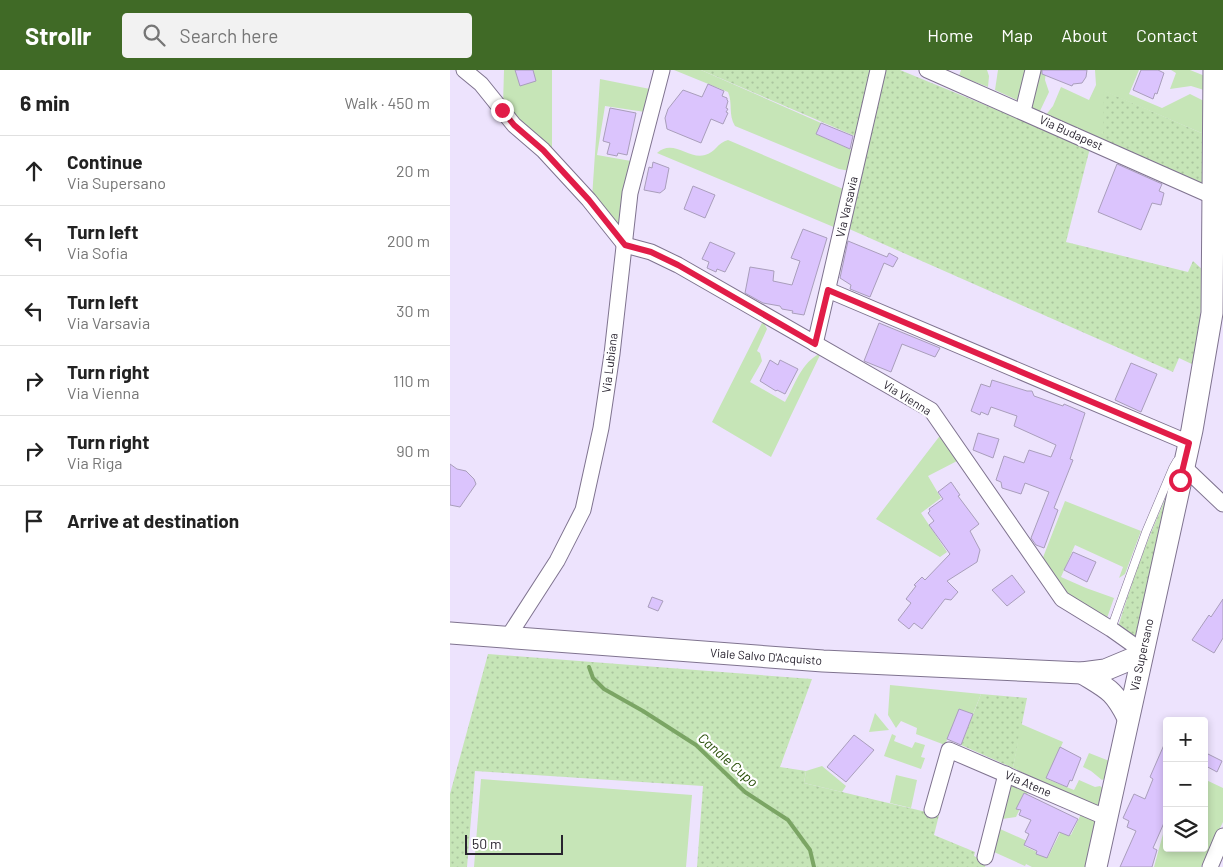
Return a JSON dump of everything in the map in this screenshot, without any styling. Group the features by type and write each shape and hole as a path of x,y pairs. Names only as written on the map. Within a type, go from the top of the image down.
{"street":[{"path":"464,70 481,84 514,125 543,150 589,200 625,245"},
{"name":"Via Lubiana","path":"508,637 557,561 583,510 601,428 612,354 617,295 625,245 630,193 662,70"},
{"name":"Via Varsavia","path":"815,344 878,70"},
{"name":"Via Budapest","path":"927,70 1214,197"},
{"path":"1023,111 1033,70"},
{"name":"Via Supersano","path":"1096,867 1218,310 1214,197 1214,70"},
{"name":"Via Vienna","path":"625,245 651,252 678,265 931,410 1062,599 1111,629 1142,653"},
{"path":"828,290 1189,443"},
{"path":"1183,466 1223,504"},
{"name":"Viale Salvo D'Acquisto","path":"450,633 823,661 1082,673 1105,670 1142,653"},
{"name":"Viale Salvo D'Acquisto","path":"1082,673 1110,690 1119,700 1128,718"},
{"name":"Via Atene","path":"932,810 949,750 1107,818"},
{"path":"985,857 1006,774"},
{"path":"1210,867 1223,836"}],"lane":[{"name":"Via Supersano","path":"1111,629 1146,532 1173,468 1189,443"}],"green space":[{"path":"504,70 552,70 552,152 503,105"},
{"path":"674,70 701,70 821,123 816,134 854,151 850,171 839,169 735,126 728,92"},
{"path":"701,70 869,70 871,71 857,137"},
{"path":"884,70 900,70 1090,148 1066,242 1188,272 1193,261 1204,271 1196,366 1179,358 1173,372 847,228"},
{"path":"961,70 987,70 989,76 988,87 959,76"},
{"path":"998,70 1027,70 1019,101 995,90"},
{"path":"1039,70 1046,70 1045,80 1049,92 1039,113 1029,109"},
{"path":"1095,70 1139,70 1129,94 1162,108 1190,94 1206,102 1206,135 1104,91 1103,143 1045,116 1053,106 1061,87 1089,100 1096,85"},
{"path":"1171,70 1190,70 1205,76 1204,90 1191,86 1170,89 1176,73"},
{"path":"600,79 650,89 645,112 605,106 597,155 631,161 620,232 592,198"},
{"path":"1103,90 1206,135 1204,187 1103,143"},
{"path":"728,140 843,189 836,228 657,153 663,149 675,148 693,155 705,155"},
{"path":"763,321 767,329 757,351 760,353 762,361 750,382 785,402 803,368 821,353 771,457 712,422"},
{"path":"942,433 959,460 928,476 941,498 921,513 947,552 940,557 876,519"},
{"path":"1168,493 1137,642 1118,627 1141,559"},
{"path":"1065,501 1141,531 1125,574 1119,578 1123,567 1075,545 1061,577 1114,598 1107,618 1068,598 1042,560"},
{"path":"488,654 812,679 780,767 806,771 804,783 939,815 934,835 975,852 974,856 986,862 985,867 697,867 703,786 475,771 467,867 450,867 450,794"},
{"path":"890,685 981,694 973,714 959,709 945,745 916,734 917,728 901,721 896,728 888,715"},
{"path":"981,694 1027,698 1013,768 961,745"},
{"path":"875,713 889,730 869,732"},
{"path":"1021,724 1063,742 1047,779 1074,790 1079,780 1095,787 1100,786 1105,790 1101,809 1013,768"},
{"path":"892,734 896,736 894,741 912,748 915,742 925,745 921,757 925,758 921,769 884,756"},
{"path":"1089,753 1112,762 1110,776 1102,780 1083,767"},
{"path":"822,766 846,786 842,792 804,783 806,771"},
{"path":"896,775 917,780 911,808 890,803"},
{"path":"481,779 692,795 686,867 474,867"},
{"path":"1208,781 1223,788 1223,822 1201,867 1154,867 1163,834 1163,852 1208,852"},
{"path":"1011,783 1029,790 1016,817 1002,819"},
{"path":"1081,814 1101,821 1089,867 1032,867 1026,864 1025,866 994,852 1000,829 1027,841 1024,846 1048,857 1061,831 1071,835"}],"building":[{"path":"515,70 533,70 536,81 520,86"},
{"path":"1042,70 1087,70 1086,77 1082,83 1073,84 1072,86 1042,74"},
{"path":"1141,70 1158,70 1164,73 1157,94 1155,93 1153,99 1133,90"},
{"path":"708,84 724,91 722,96 727,98 726,108 728,109 726,112 728,113 723,124 711,119 701,143 667,129 665,118 668,109 683,90 702,97"},
{"path":"610,108 636,113 627,155 618,153 617,156 607,154 610,143 603,141"},
{"path":"821,123 853,136 850,149 816,134"},
{"path":"653,162 669,168 665,189 660,193 644,190 649,167 652,168"},
{"path":"1117,164 1162,184 1159,191 1164,193 1161,205 1152,203 1141,230 1098,212"},
{"path":"693,186 715,195 705,218 684,209"},
{"path":"803,229 827,238 804,315 792,313 793,311 782,309 780,306 763,303 745,293 750,267 774,271 773,281 792,285 800,261 791,258"},
{"path":"848,241 887,257 889,253 898,258 893,267 884,263 870,297 850,289 851,285 840,278"},
{"path":"710,242 735,253 725,272 717,269 716,272 707,268 709,262 702,259"},
{"path":"879,323 940,348 935,357 902,344 891,372 864,361"},
{"path":"770,360 778,365 780,360 798,369 785,394 760,381"},
{"path":"1131,363 1157,374 1141,412 1115,400"},
{"path":"992,380 1032,391 1034,396 1063,406 1064,404 1085,413 1070,459 1073,460 1054,508 1058,510 1044,548 1036,545 1031,538 1049,492 1025,483 1021,494 1002,488 1001,482 996,480 1004,456 1024,463 1029,450 1051,457 1056,445 1014,426 1017,416 991,407 988,415 981,412 980,415 971,411 981,384 990,387"},
{"path":"978,433 999,439 993,458 973,450"},
{"path":"450,464 457,469 466,471 476,484 460,507 450,505"},
{"path":"951,482 960,495 958,496 979,524 970,531 980,550 977,562 947,581 958,592 951,600 945,599 922,629 914,623 909,629 898,620 911,603 906,599 916,586 914,585 922,577 925,580 950,554 929,525 934,521 928,513 929,509 943,499 938,492"},
{"path":"1073,552 1096,562 1087,582 1064,570"},
{"path":"1012,575 1025,592 1007,606 992,590"},
{"path":"652,597 663,601 658,611 648,607"},
{"path":"1223,599 1223,638 1214,653 1192,640 1209,615 1211,617"},
{"path":"959,709 973,714 961,745 947,739"},
{"path":"854,735 874,750 846,782 827,767"},
{"path":"1060,747 1081,758 1072,781 1070,780 1067,787 1046,778"},
{"path":"1163,747 1163,825 1153,848 1157,850 1152,867 1120,867 1136,831 1127,827 1129,821 1123,818 1134,794 1145,799 1153,779 1150,777"},
{"path":"1208,754 1222,761 1217,772 1208,767"},
{"path":"1024,793 1078,819 1069,836 1059,832 1047,858 1036,854 1037,851 1024,845 1029,834 1025,832 1031,820 1019,815 1021,810 1016,809"}],"waterway":[{"name":"Canale Cupo","path":"589,667 593,678 604,689 696,745 745,792 788,820 810,850 814,867"}],"route":[{"path":"502,110 514,125 543,150 589,200 625,245 651,252 678,265 815,344 828,290 1189,443 1180,480"}]}
